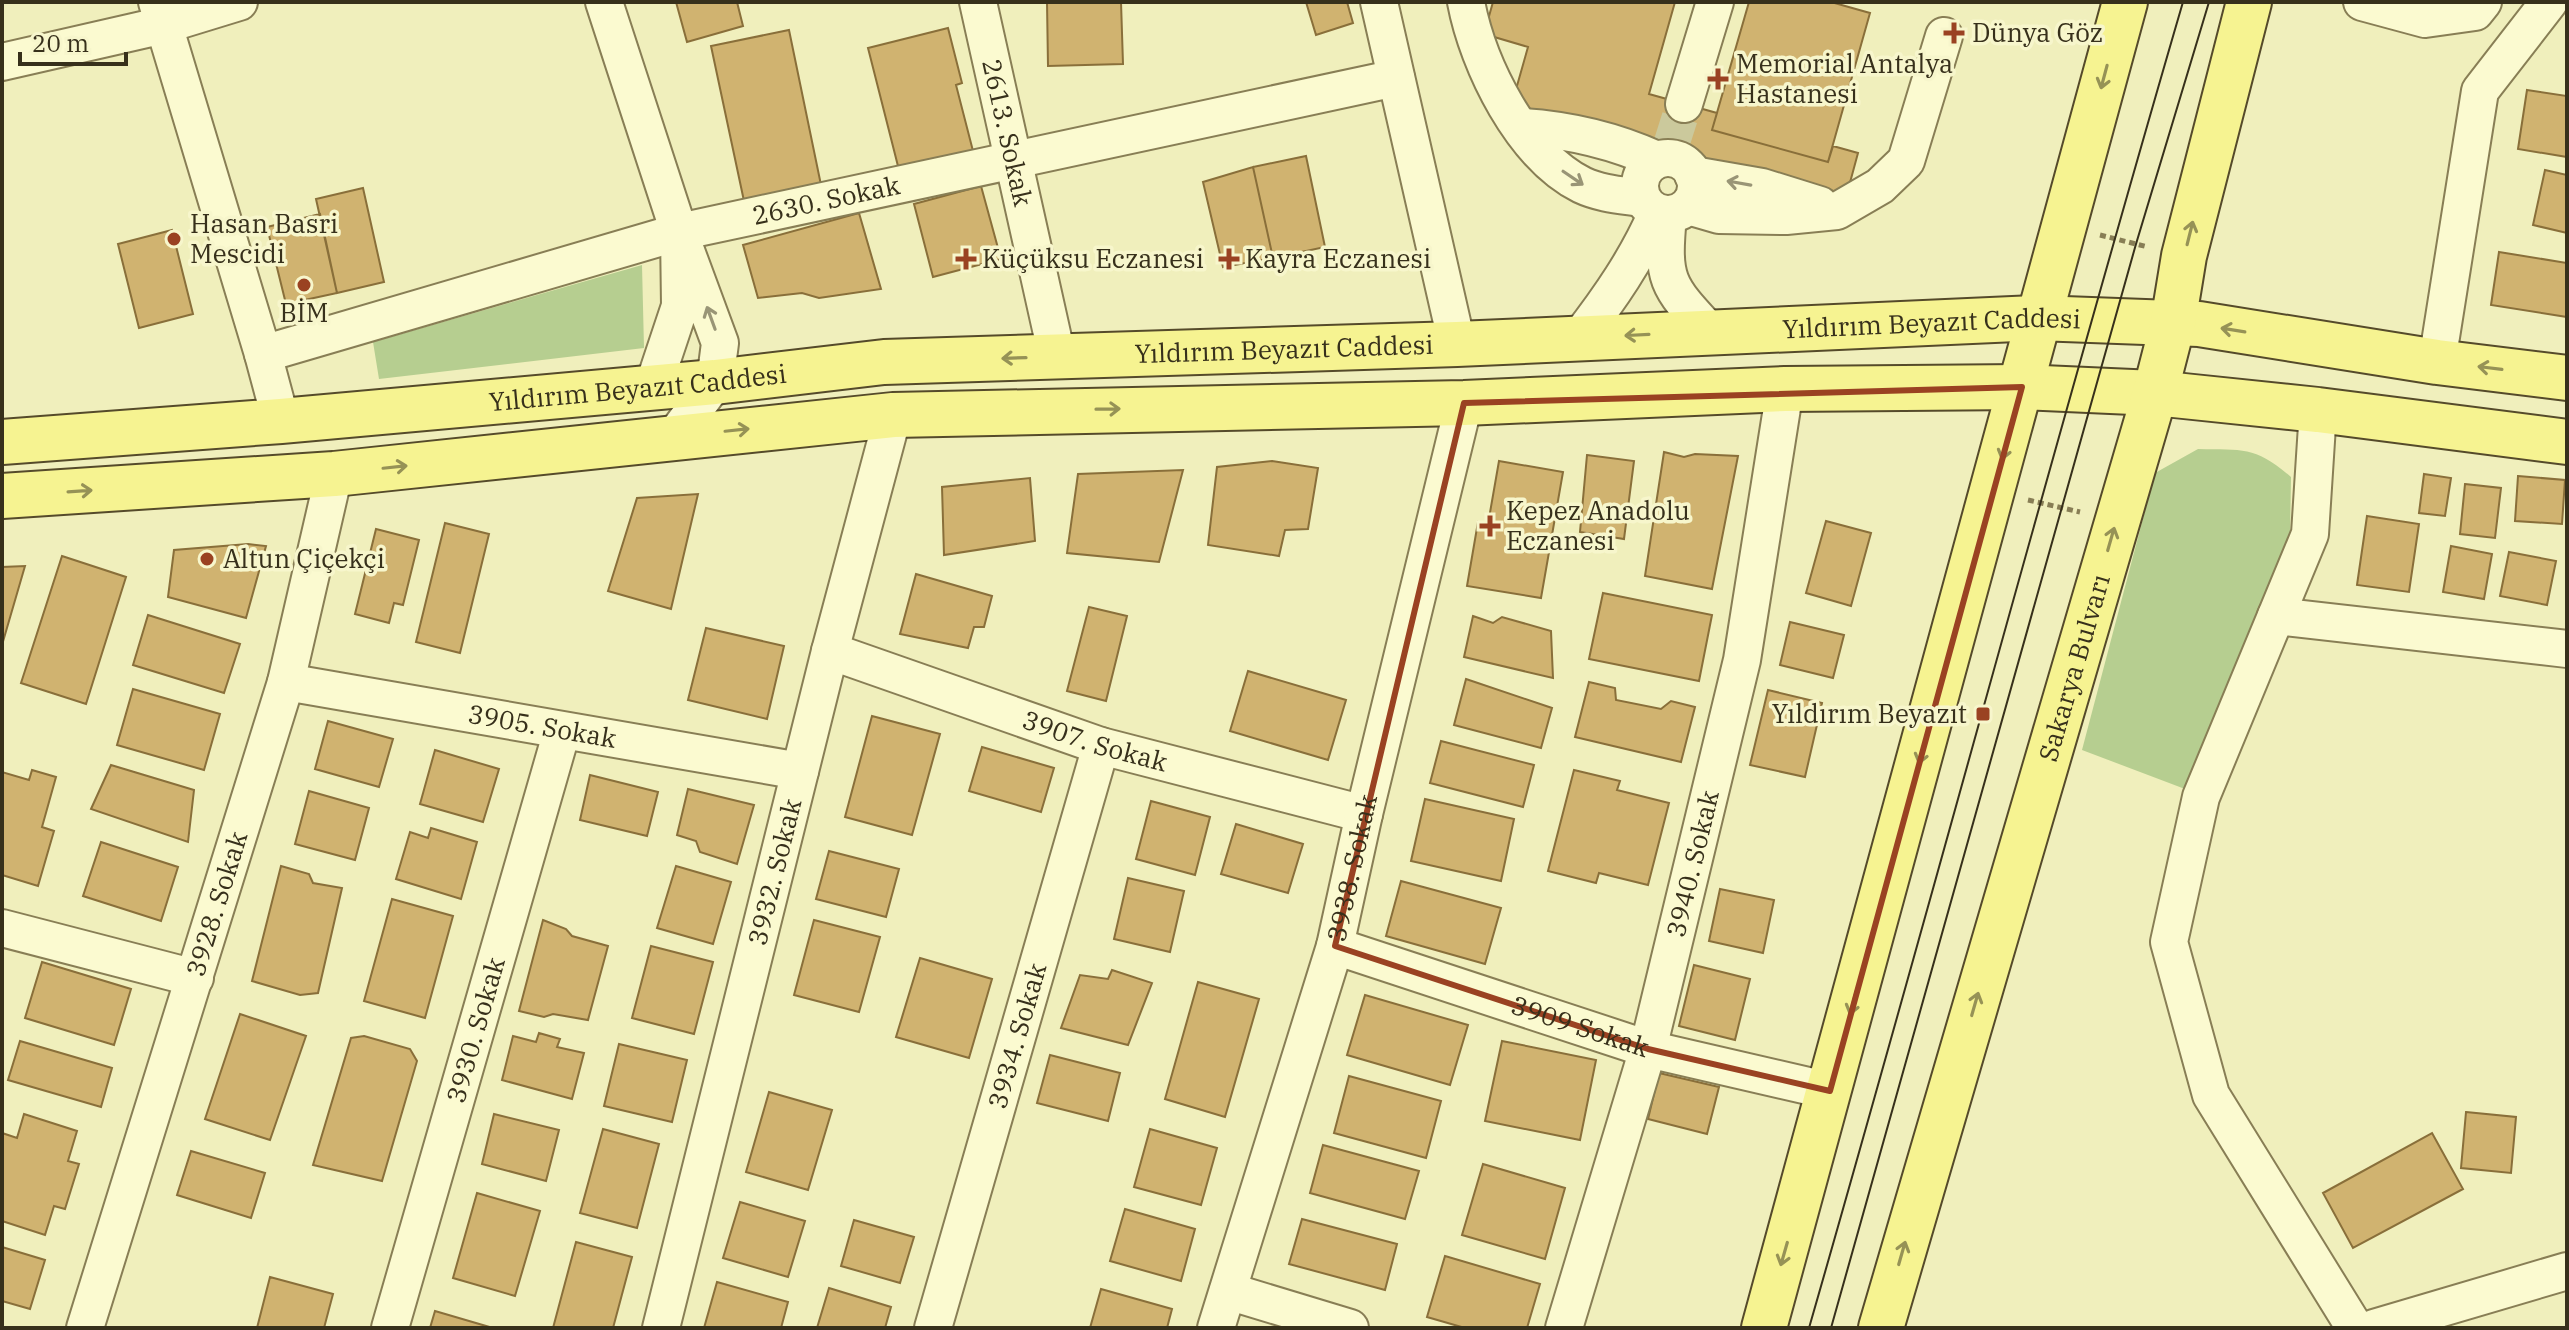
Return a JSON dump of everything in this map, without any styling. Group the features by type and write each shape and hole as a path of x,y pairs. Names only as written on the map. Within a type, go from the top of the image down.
{"main road":[{"path":"1764,1328 2125,2"},
{"name":"Sakarya Bulvarı","path":"1881,1328 2155,393 2173,323 2184,256 2249,2"},
{"name":"Yıldırım Beyazıt Caddesi","path":"2,442 281,421 715,382 884,362 1457,344 2037,318 2199,324 2437,362 2567,378"},
{"name":"Yıldırım Beyazıt Caddesi","path":"2,496 334,474 893,415 1464,403 1785,389 2022,387 2155,393 2567,442"}],"street":[{"path":"2,62 160,13 239,2"},
{"path":"604,2 679,232 720,343 715,382 674,437"},
{"name":"2613. Sokak","path":"978,2 1057,356"},
{"path":"1379,2 1457,344"},
{"path":"1466,2 1493,86 1536,147 1581,184 1604,193 1668,185 1762,187 1837,211 1880,186 1906,161 1944,36"},
{"path":"1684,104 1715,2"},
{"path":"2362,2 2425,19 2475,12 2483,2"},
{"path":"2437,362 2480,91 2549,2"},
{"path":"160,13 281,421"},
{"name":"2630. Sokak","path":"263,354 679,232 1396,78"},
{"path":"1522,127 1552,129 1619,143 1668,185"},
{"path":"1668,185 1664,255 1668,277 1676,296 1710,332"},
{"path":"1579,338 1612,296 1643,244 1668,185"},
{"path":"653,387 680,306 679,232"},
{"name":"3940. Sokak","path":"1564,1328 1648,1049 1742,660 1785,389"},
{"name":"3938. Sokak","path":"1216,1328 1335,946 1464,403"},
{"path":"2318,410 2310,534 2201,797 2169,942 2211,1095 2355,1328"},
{"name":"3932. Sokak","path":"661,1328 830,651 893,415"},
{"name":"3928. Sokak","path":"85,1328 286,682 334,474"},
{"path":"2276,616 2567,649"},
{"name":"3907. Sokak","path":"830,651 1101,746 1364,814"},
{"name":"3905. Sokak","path":"286,682 800,771"},
{"name":"3930. Sokak","path":"390,1328 562,731"},
{"name":"3934. Sokak","path":"933,1328 1101,746"},
{"path":"5,939 195,978"},
{"name":"3909 Sokak","path":"1335,946 1648,1049 1830,1091"},
{"path":"2374,1328 2567,1271"},
{"path":"1228,1291 1350,1328"}],"path":[{"path":"2062,226 2184,256"},
{"path":"1993,491 2116,521"}],"highlighted area":[{"path":"2022,387 1830,1091 1648,1049 1335,946 1464,403"}],"green space":[{"path":"642,265 644,348 379,379 373,342"},
{"path":"2198,449 2227,449 2258,455 2291,477 2290,539 2185,789 2082,750 2155,473"}],"building":[{"path":"676,2 737,2 743,26 687,42"},
{"path":"1047,2 1121,2 1123,64 1048,66"},
{"path":"1306,2 1347,2 1353,23 1316,35"},
{"path":"1493,2 1675,2 1649,94 1717,113 1712,130 1828,162 1833,146 1858,153 1845,201 1511,107 1528,47 1484,34"},
{"path":"1749,2 1831,2 1870,13 1828,162 1712,130"},
{"path":"948,28 962,83 956,85 973,151 899,170 868,48"},
{"path":"789,30 821,185 744,201 711,46"},
{"path":"2527,90 2567,96 2567,157 2518,149"},
{"path":"1306,156 1325,247 1273,258 1253,167"},
{"path":"1253,167 1273,258 1223,267 1203,182"},
{"path":"2545,170 2567,175 2567,233 2533,225"},
{"path":"981,186 1001,259 933,277 914,204"},
{"path":"363,188 384,282 337,293 316,199"},
{"path":"859,213 881,289 819,298 802,293 758,298 743,245"},
{"path":"320,214 337,293 286,304 267,227"},
{"path":"172,230 193,314 139,328 118,244"},
{"path":"2499,252 2567,263 2567,317 2491,305"},
{"path":"1664,452 1684,457 1695,454 1738,456 1712,589 1645,576"},
{"path":"1587,455 1634,461 1624,539 1580,532"},
{"path":"1272,461 1318,468 1308,529 1285,530 1279,556 1208,545 1217,467"},
{"path":"1499,461 1563,472 1541,598 1467,586 1478,522 1488,524"},
{"path":"1183,470 1159,562 1067,553 1078,474"},
{"path":"2424,474 2451,478 2445,516 2419,513"},
{"path":"2518,476 2565,480 2562,524 2515,521"},
{"path":"1030,478 1035,541 944,555 942,487"},
{"path":"2465,484 2501,488 2495,538 2460,534"},
{"path":"698,494 671,609 608,591 637,498"},
{"path":"2367,516 2419,524 2409,592 2357,585"},
{"path":"1826,521 1871,533 1851,606 1806,593"},
{"path":"445,523 489,534 460,653 416,642"},
{"path":"376,529 419,540 403,605 394,603 389,623 355,614"},
{"path":"248,544 266,546 246,618 168,597 174,550"},
{"path":"2451,546 2492,554 2484,599 2443,592"},
{"path":"2509,552 2556,561 2547,605 2500,596"},
{"path":"62,556 126,577 86,704 21,683"},
{"path":"25,566 2,645 2,567"},
{"path":"916,574 992,596 984,627 974,627 968,648 900,634"},
{"path":"1603,593 1712,615 1699,681 1589,659"},
{"path":"1089,607 1127,616 1106,701 1067,691"},
{"path":"148,615 240,644 224,693 133,665"},
{"path":"1473,616 1493,623 1502,617 1551,631 1553,678 1464,657"},
{"path":"1790,622 1844,635 1833,678 1780,665"},
{"path":"706,628 784,646 767,719 688,700"},
{"path":"1248,671 1346,700 1328,760 1230,731"},
{"path":"1466,679 1552,708 1541,748 1454,725"},
{"path":"1589,682 1615,688 1616,700 1661,709 1671,701 1695,707 1681,762 1575,737"},
{"path":"133,689 220,714 204,770 117,745"},
{"path":"1768,690 1822,703 1805,777 1750,765"},
{"path":"872,716 940,734 912,835 845,817"},
{"path":"328,721 393,739 379,787 315,769"},
{"path":"1441,741 1534,765 1523,807 1430,783"},
{"path":"982,747 1054,768 1041,812 969,791"},
{"path":"435,750 499,769 483,822 420,804"},
{"path":"111,765 194,790 188,842 91,809"},
{"path":"32,770 56,777 42,827 54,831 38,886 2,875 2,772 29,780"},
{"path":"1574,770 1620,781 1617,790 1669,803 1648,885 1599,873 1596,883 1548,871"},
{"path":"590,775 658,792 647,836 580,820"},
{"path":"688,789 754,805 737,864 700,852 696,841 677,835"},
{"path":"309,791 369,808 355,860 295,844"},
{"path":"1425,799 1514,819 1501,881 1411,861"},
{"path":"1151,801 1210,817 1195,875 1136,859"},
{"path":"1236,824 1303,844 1288,893 1221,874"},
{"path":"431,828 477,842 461,899 396,879 410,832 428,838"},
{"path":"101,842 178,867 161,921 83,896"},
{"path":"829,851 899,869 886,917 816,899"},
{"path":"281,866 309,874 313,883 342,888 318,993 300,995 252,981"},
{"path":"676,866 731,882 713,944 657,928"},
{"path":"1128,878 1184,891 1170,952 1114,939"},
{"path":"1401,881 1501,908 1485,964 1386,936"},
{"path":"1720,889 1774,900 1763,953 1709,941"},
{"path":"392,899 453,916 425,1018 364,1001"},
{"path":"543,920 566,929 572,936 608,946 588,1020 553,1014 544,1017 519,1011"},
{"path":"814,920 880,937 859,1012 794,995"},
{"path":"651,946 713,962 694,1034 632,1018"},
{"path":"920,958 992,979 969,1058 896,1037"},
{"path":"42,962 131,989 114,1045 25,1018"},
{"path":"1694,965 1750,979 1735,1040 1679,1026"},
{"path":"1112,970 1152,983 1128,1045 1061,1028 1080,975 1108,979"},
{"path":"1198,982 1259,999 1225,1117 1165,1099"},
{"path":"1365,995 1468,1025 1450,1085 1347,1055"},
{"path":"240,1014 306,1036 270,1140 205,1119"},
{"path":"539,1033 560,1039 557,1047 584,1053 572,1099 502,1080 513,1036 536,1042"},
{"path":"364,1036 410,1049 417,1061 382,1181 313,1165 351,1038"},
{"path":"20,1041 112,1068 101,1107 8,1080"},
{"path":"1502,1041 1596,1060 1580,1140 1485,1121"},
{"path":"619,1044 687,1060 672,1122 604,1106"},
{"path":"1050,1055 1120,1073 1108,1121 1037,1103"},
{"path":"1659,1073 1719,1087 1707,1134 1648,1119"},
{"path":"1349,1076 1441,1101 1426,1158 1334,1133"},
{"path":"769,1092 832,1110 808,1190 746,1172"},
{"path":"2466,1112 2516,1117 2511,1173 2461,1168"},
{"path":"24,1114 77,1131 68,1161 79,1164 65,1209 54,1206 45,1235 2,1221 2,1133 17,1138"},
{"path":"494,1114 559,1130 546,1181 482,1164"},
{"path":"603,1129 659,1144 637,1228 580,1213"},
{"path":"1150,1129 1217,1148 1201,1205 1134,1187"},
{"path":"2432,1133 2463,1189 2353,1248 2323,1193"},
{"path":"1323,1145 1419,1171 1405,1219 1310,1193"},
{"path":"191,1151 265,1173 251,1218 177,1195"},
{"path":"1483,1164 1565,1188 1545,1259 1462,1235"},
{"path":"477,1193 540,1211 515,1296 453,1278"},
{"path":"740,1202 805,1221 788,1277 723,1258"},
{"path":"1125,1209 1195,1229 1181,1281 1110,1261"},
{"path":"1302,1219 1397,1244 1385,1290 1289,1264"},
{"path":"854,1220 914,1237 900,1283 841,1266"},
{"path":"576,1242 632,1257 613,1328 553,1328"},
{"path":"2,1247 45,1260 30,1309 2,1301"},
{"path":"1445,1256 1540,1284 1527,1328 1465,1328 1427,1317"},
{"path":"270,1277 333,1294 324,1328 257,1328"},
{"path":"717,1282 788,1302 781,1328 704,1328"},
{"path":"829,1288 891,1307 885,1328 817,1328"},
{"path":"1101,1289 1172,1309 1167,1328 1090,1328"},
{"path":"435,1311 493,1328 430,1328"}],"tunnel":[{"path":"1669,152 1684,104"}],"tram line":[{"path":"1809,1328 2183,2"},
{"path":"1831,1328 2136,244 2209,2"}],"place":[{"name":"Dünya Göz","path":"1954,33"},
{"name":"Memorial Antalya Hastanesi","path":"1718,79"},
{"name":"Hasan Basri Mescidi","path":"174,239"},
{"name":"Küçüksu Eczanesi","path":"966,259"},
{"name":"Kayra Eczanesi","path":"1229,259"},
{"name":"BİM","path":"304,285"},
{"name":"Kepez Anadolu Eczanesi","path":"1490,526"},
{"name":"Altun Çiçekçi","path":"207,559"},
{"name":"Yıldırım Beyazıt","path":"1983,714"}]}
